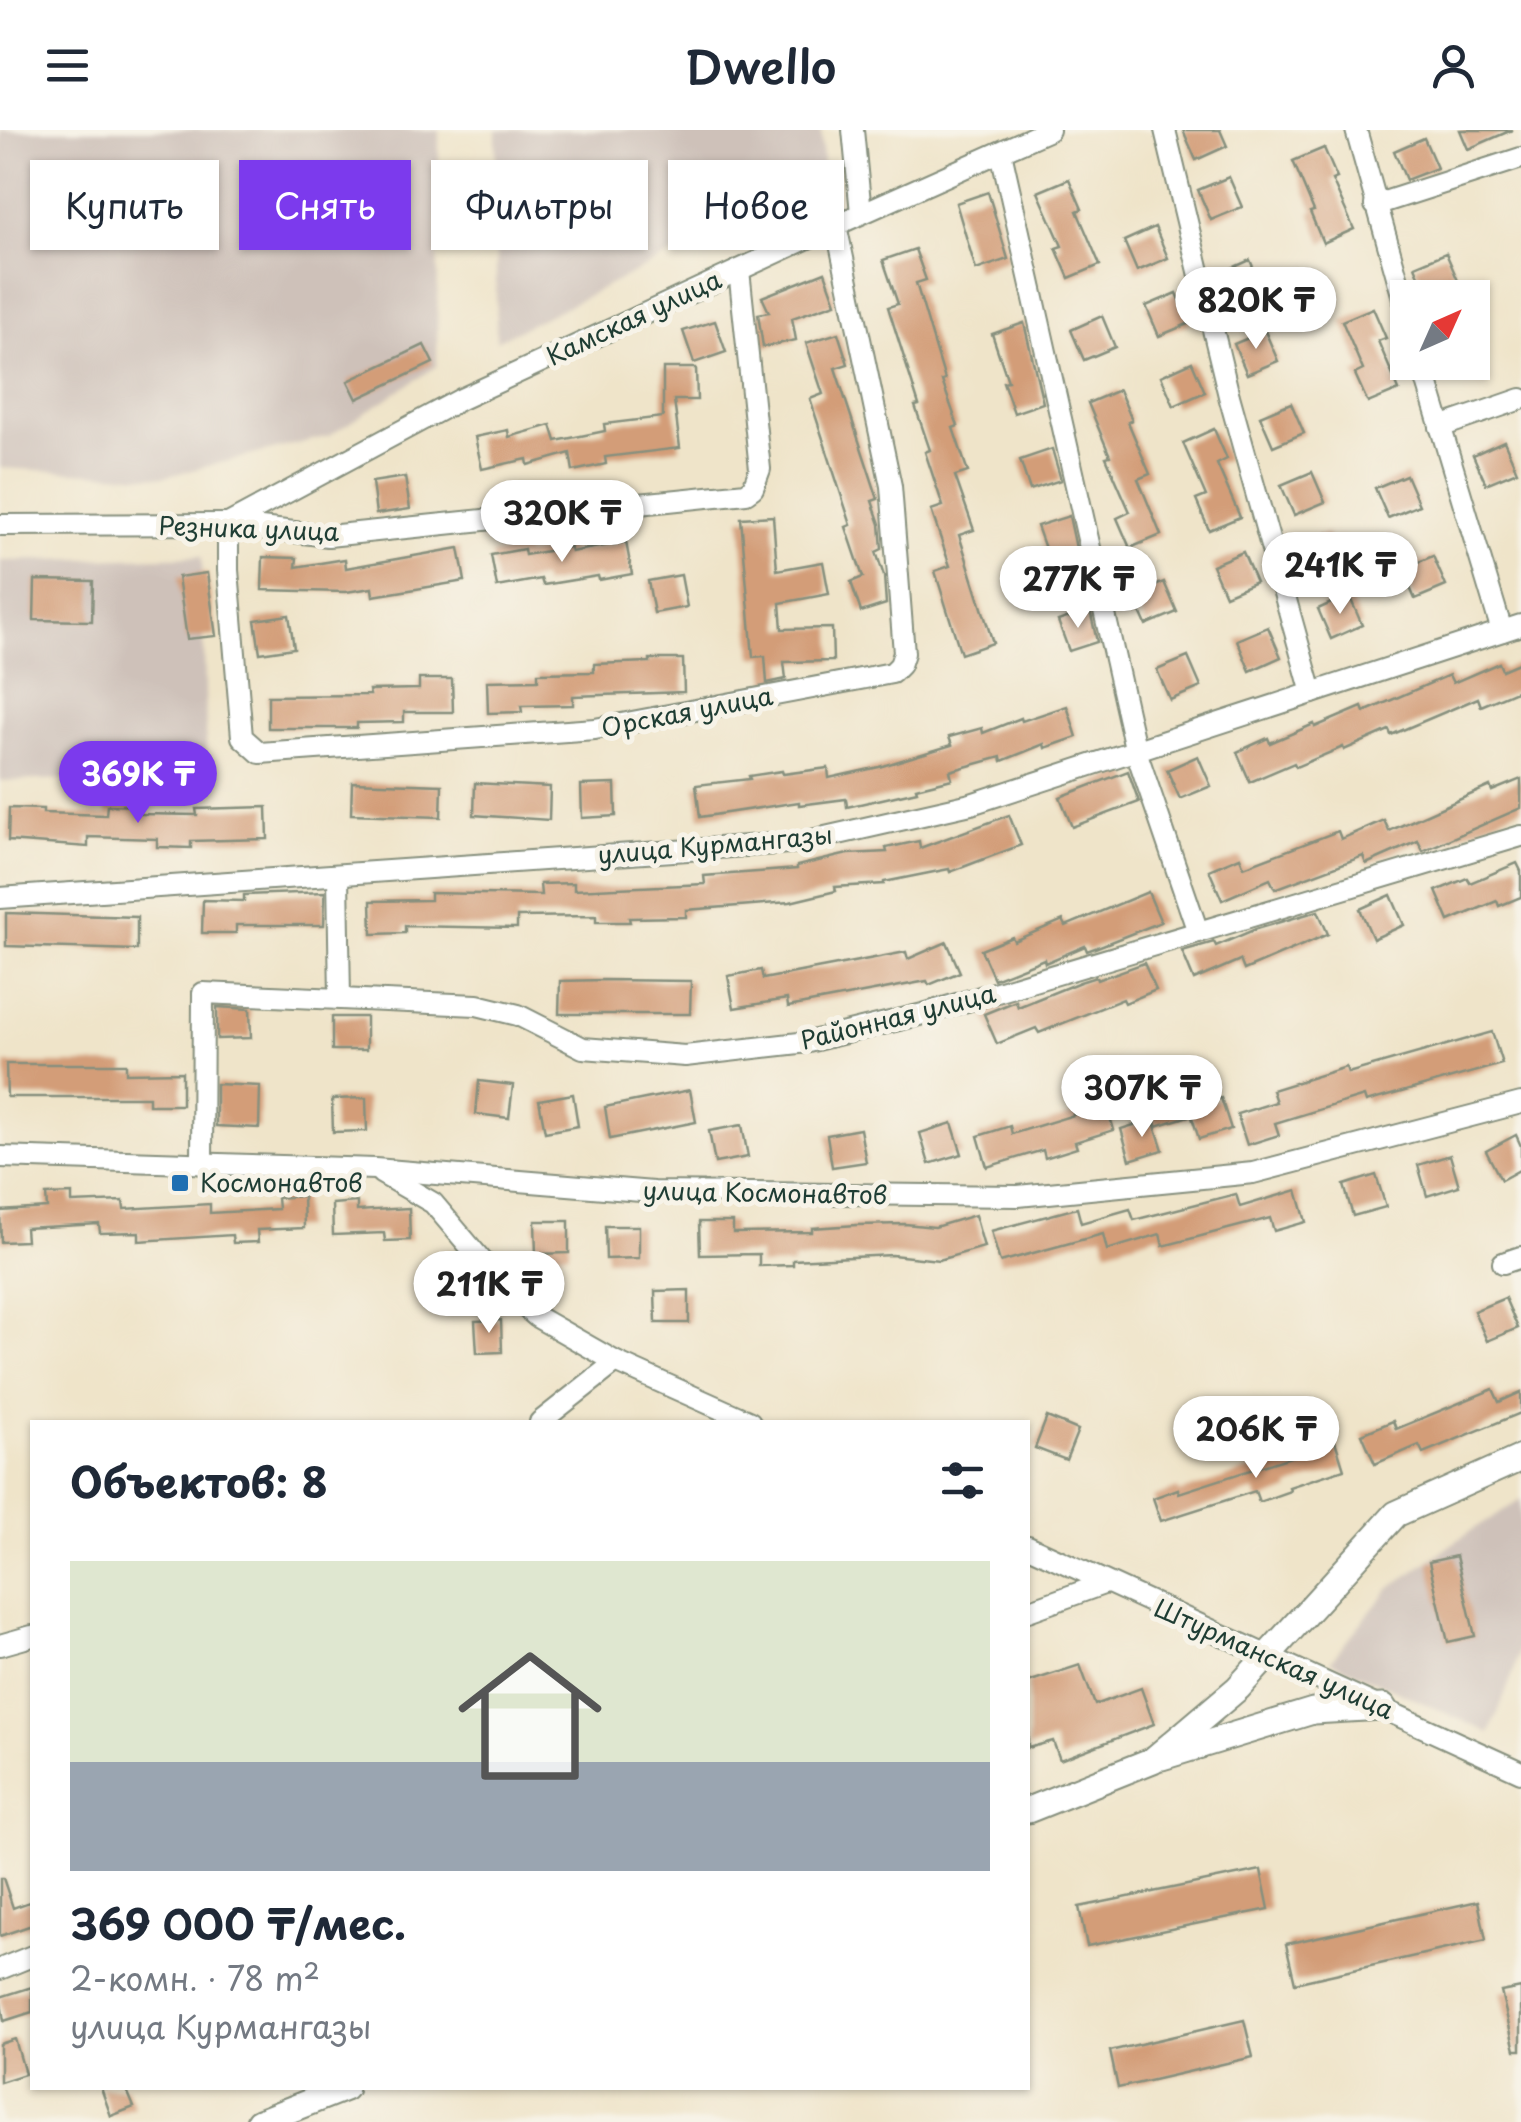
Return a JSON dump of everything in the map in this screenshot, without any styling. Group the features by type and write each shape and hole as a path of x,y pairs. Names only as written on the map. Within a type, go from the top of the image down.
{"main road":[{"path":"1148,1762 1238,1688 1396,1514 1521,1458"},
{"path":"1030,1809 1148,1762 1313,1710 1382,1708"},
{"path":"259,2122 314,2094"}],"street":[{"path":"853,130 861,213"},
{"name":"Камская улица","path":"844,221 1050,130"},
{"path":"1165,130 1229,396 1312,692"},
{"path":"1356,130 1397,280"},
{"path":"1001,152 1134,748 1198,932"},
{"path":"1375,205 1521,158"},
{"name":"Камская улица","path":"228,524 461,399 782,250"},
{"name":"Орская улица","path":"228,524 228,570 242,738 260,753 594,730 892,673 904,653 891,486 841,250"},
{"name":"Резника улица","path":"0,526 228,524 328,536 746,492 754,488 760,469 739,270"},
{"path":"1426,380 1512,628"},
{"path":"1440,427 1521,398"},
{"name":"улица Курмангазы","path":"0,898 803,842 972,804 1134,748 1512,628"},
{"name":"Районная улица","path":"202,1164 202,993 477,1005 518,1014 583,1048 686,1056 808,1042 940,1008 1521,836"},
{"path":"338,875 340,999"},
{"name":"улица Космонавтов","path":"0,1158 375,1170 653,1192 1018,1196 1253,1173 1521,1102"},
{"path":"375,1170 433,1203 510,1294 537,1317 616,1362 746,1420"},
{"path":"543,1420 616,1362"},
{"name":"Штурманская улица","path":"1030,1547 1521,1772"},
{"path":"1030,1610 1106,1582"},
{"path":"0,1645 30,1637"},
{"path":"0,1968 30,1957"}],"shaded area":[{"path":"0,130 439,130 439,160 431,160 431,250 438,250 437,366 329,436 164,477 0,468"},
{"path":"496,130 821,130 823,160 668,160 668,250 680,250 496,341 496,250 648,250 648,160 496,160"},
{"path":"202,556 207,776 0,781 0,561"},
{"path":"1521,1500 1521,1639 1514,1671 1490,1733 1330,1661 1389,1589"}],"building":[{"path":"1183,130 1220,130 1227,146 1196,160"},
{"path":"1460,130 1512,130 1468,149"},
{"path":"1424,138 1437,168 1406,180 1394,151"},
{"path":"1324,148 1337,178 1332,180 1354,229 1323,243 1293,161"},
{"path":"1229,177 1242,207 1211,220 1198,190"},
{"path":"1069,179 1082,209 1077,211 1100,265 1069,278 1056,248 1062,246 1038,192"},
{"path":"988,192 1008,259 976,270 956,203"},
{"path":"1155,227 1168,258 1137,271 1124,241"},
{"path":"915,249 926,280 916,283 968,472 955,476 974,530 959,535 993,643 961,654 935,571 950,566 931,510 943,506 925,452 930,450 915,406 919,405 888,307 898,304 883,260"},
{"path":"1446,253 1458,280 1421,280 1415,266"},
{"path":"1250,260 1263,290 1232,304 1219,274"},
{"path":"825,272 836,303 792,318 796,340 763,347 758,314 769,312 762,297"},
{"path":"1177,293 1190,323 1159,336 1146,306"},
{"path":"1373,308 1386,338 1378,341 1390,369 1390,380 1395,380 1399,390 1368,403 1355,374 1363,370 1342,321"},
{"path":"1102,316 1115,347 1084,360 1071,330"},
{"path":"715,321 726,352 694,363 683,331"},
{"path":"1024,323 1043,403 1014,413 992,334"},
{"path":"1265,331 1278,361 1247,374 1234,344"},
{"path":"838,333 848,364 835,368 878,499 872,501 880,524 882,549 876,552 884,576 886,604 861,612 851,582 863,577 846,527 851,525 810,399 823,394 806,343"},
{"path":"424,345 433,363 357,399 348,381"},
{"path":"1192,362 1205,392 1174,406 1161,376"},
{"path":"663,368 696,368 697,400 674,400 680,448 605,457 606,464 573,471 570,453 528,465 527,459 482,469 475,437 508,430 509,437 551,425 556,441 605,431 604,424 663,417"},
{"path":"1119,390 1150,474 1138,479 1161,535 1130,548 1117,518 1130,512 1088,403"},
{"path":"1291,403 1304,433 1273,446 1260,416"},
{"path":"1214,429 1227,459 1217,464 1240,517 1209,530 1196,500 1206,496 1183,443"},
{"path":"1504,441 1517,471 1486,484 1473,455"},
{"path":"1052,449 1061,480 1030,490 1020,460"},
{"path":"1312,472 1325,502 1294,515 1281,485"},
{"path":"1406,475 1419,505 1388,518 1375,488"},
{"path":"405,477 410,509 376,514 372,482"},
{"path":"773,516 777,570 823,562 829,594 780,603 782,629 832,628 833,661 784,662 786,679 767,683 765,656 753,657 741,518"},
{"path":"1069,516 1076,548 1048,557 1037,526"},
{"path":"1327,533 1340,562 1308,576 1295,546"},
{"path":"626,542 632,574 543,585 541,579 497,587 491,555 524,549 525,555 570,547 571,552"},
{"path":"459,548 465,581 373,596 372,588 346,592 262,590 263,557 297,558 296,567 345,559 346,568"},
{"path":"1243,552 1256,582 1225,595 1212,565"},
{"path":"1433,556 1446,586 1415,599 1402,569"},
{"path":"207,573 216,636 187,639 178,577"},
{"path":"681,575 687,607 654,613 648,581"},
{"path":"35,580 93,581 92,621 34,620"},
{"path":"1164,582 1177,612 1146,625 1133,596"},
{"path":"1349,595 1362,625 1331,639 1318,609"},
{"path":"1090,610 1097,642 1069,651 1058,621"},
{"path":"289,615 294,648 260,653 255,620"},
{"path":"1268,627 1281,657 1250,671 1237,640"},
{"path":"1188,657 1201,687 1170,700 1157,670"},
{"path":"683,659 684,692 573,696 573,705 521,706 522,712 488,713 487,681 538,680 538,673 594,672 594,664"},
{"path":"1521,662 1521,689 1481,706 1478,698 1391,735 1389,730 1250,782 1237,752 1362,707 1364,712 1449,675 1453,683 1499,663 1502,670"},
{"path":"419,679 452,679 453,712 404,712 404,722 357,723 357,728 268,728 268,696 370,695 369,690 419,689"},
{"path":"1067,706 1077,737 1045,748 1044,744 1002,761 1001,757 950,771 952,779 916,788 917,791 847,807 846,799 799,802 700,817 696,785 828,768 829,778 952,745 949,737 982,728 983,733"},
{"path":"1198,756 1211,786 1180,799 1167,770"},
{"path":"1128,771 1139,802 1072,827 1060,797"},
{"path":"1521,779 1521,808 1423,851 1418,841 1366,864 1363,856 1275,889 1270,879 1222,900 1209,870 1240,857 1244,867 1338,831 1341,839 1384,820 1389,831 1490,786 1492,791"},
{"path":"352,782 442,785 441,817 351,814"},
{"path":"475,783 550,787 549,820 474,815"},
{"path":"615,784 616,816 582,818 581,785"},
{"path":"107,805 140,806 140,814 197,815 196,809 267,807 268,839 191,841 191,848 157,847 157,839 88,837 88,847 8,841 9,808 106,815"},
{"path":"1009,815 1021,845 950,872 949,869 884,884 835,887 836,891 790,902 686,910 686,917 629,918 630,922 596,922 596,916 517,917 517,928 405,926 405,933 372,934 371,901 430,900 430,893 541,895 540,884 574,883 574,890 705,884 704,876 797,869 848,854 887,852 886,848 919,841 920,848"},
{"path":"1517,863 1521,871 1521,897 1499,906 1497,901 1449,921 1436,891 1467,878 1470,883"},
{"path":"325,892 324,925 236,925 236,933 202,933 203,900 244,901 244,895"},
{"path":"1148,892 1161,922 1087,951 1085,946 994,979 981,950 1063,920 1066,926"},
{"path":"1391,895 1404,925 1373,939 1360,909"},
{"path":"1318,911 1328,934 1244,970 1240,960 1194,980 1182,951 1214,942 1216,946 1256,929"},
{"path":"6,913 137,917 137,950 6,946"},
{"path":"947,942 960,972 929,985 927,981 788,1007 787,999 734,1008 728,976 761,970 763,979 906,952 908,959"},
{"path":"1144,963 1156,990 1039,1033 1036,1028 997,1044 984,1014 1016,1001 1018,1007 1080,982"},
{"path":"560,981 691,981 690,1014 559,1014"},
{"path":"217,1007 250,1009 251,1038 217,1039"},
{"path":"332,1017 366,1017 366,1050 332,1050"},
{"path":"1492,1032 1502,1064 1366,1102 1364,1096 1275,1123 1279,1135 1247,1145 1237,1114 1276,1102 1272,1090 1346,1067 1348,1073"},
{"path":"6,1064 126,1064 126,1073 182,1072 182,1105 149,1105 149,1097 7,1097"},
{"path":"479,1081 513,1085 509,1118 476,1114"},
{"path":"216,1084 260,1086 259,1128 216,1126"},
{"path":"1180,1085 1189,1116 1157,1126 1147,1095"},
{"path":"690,1090 696,1122 610,1139 605,1107"},
{"path":"573,1094 578,1126 545,1132 539,1100"},
{"path":"366,1098 367,1131 333,1132 332,1099"},
{"path":"1221,1098 1231,1129 1199,1139 1189,1108"},
{"path":"1104,1099 1114,1130 1075,1142 1077,1148 1045,1158 1043,1150 987,1167 978,1136 1010,1126 1012,1134 1074,1115 1072,1109"},
{"path":"1153,1119 1163,1150 1130,1160 1121,1129"},
{"path":"952,1123 962,1154 929,1164 920,1133"},
{"path":"742,1125 748,1157 715,1163 709,1131"},
{"path":"860,1129 866,1162 832,1167 827,1135"},
{"path":"1516,1135 1521,1146 1521,1169 1501,1180 1486,1151"},
{"path":"1450,1155 1459,1186 1427,1196 1418,1165"},
{"path":"1376,1175 1386,1207 1353,1216 1344,1185"},
{"path":"1297,1190 1306,1222 1274,1231 1270,1218 1163,1246 1160,1234 1107,1250 1103,1234 1000,1262 991,1231 1077,1208 1081,1223 1130,1209 1134,1220 1236,1194 1240,1207"},
{"path":"72,1194 72,1203 123,1201 124,1209 210,1204 210,1213 278,1209 277,1198 303,1196 304,1228 257,1230 258,1242 233,1243 232,1235 139,1241 139,1232 100,1233 99,1224 25,1228 26,1241 1,1242 0,1211 47,1208 46,1195"},
{"path":"357,1202 357,1211 409,1208 410,1240 385,1241 384,1233 333,1235 332,1204"},
{"path":"975,1215 984,1247 939,1260 892,1255 793,1260 793,1265 759,1266 759,1254 700,1255 699,1222 733,1222 733,1233 812,1232 812,1228 857,1225 935,1227"},
{"path":"535,1221 569,1221 569,1253 536,1254"},
{"path":"605,1226 639,1226 639,1258 606,1259"},
{"path":"463,1260 467,1292 441,1293 440,1261"},
{"path":"689,1290 689,1323 656,1323 655,1291"},
{"path":"1505,1298 1518,1328 1487,1341 1474,1311"},
{"path":"501,1320 502,1352 477,1353 475,1321"},
{"path":"1493,1389 1499,1402 1521,1392 1521,1413 1423,1453 1419,1445 1375,1464 1362,1434 1393,1421 1396,1429"},
{"path":"1047,1417 1078,1430 1066,1460 1035,1448"},
{"path":"1334,1438 1344,1469 1289,1487 1290,1491 1259,1502 1255,1491 1161,1521 1153,1498 1303,1453 1302,1449"},
{"path":"1456,1556 1475,1636 1448,1642 1429,1562"},
{"path":"1080,1665 1095,1705 1141,1688 1154,1724 1060,1760 1053,1741 1030,1747 1030,1681"},
{"path":"1261,1870 1269,1909 1087,1946 1079,1907"},
{"path":"3,1878 13,1908 30,1902 30,1926 0,1936"},
{"path":"1478,1901 1486,1940 1295,1983 1286,1944"},
{"path":"30,1988 30,2013 4,2021 0,1997"},
{"path":"1521,1988 1521,2050 1515,2050 1501,1992"},
{"path":"1244,2020 1253,2057 1118,2088 1110,2051"},
{"path":"15,2039 25,2074 0,2082 0,2044"},
{"path":"102,2090 127,2090 134,2107 111,2116"}],"place":[{"name":"Космонавтов","path":"180,1183"}]}
